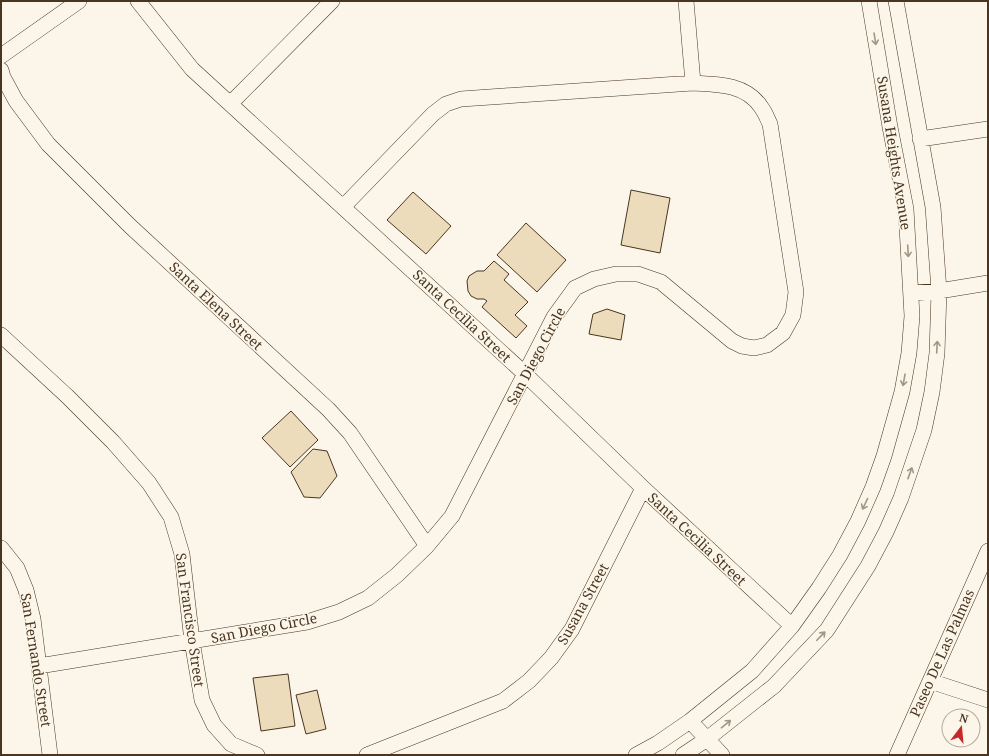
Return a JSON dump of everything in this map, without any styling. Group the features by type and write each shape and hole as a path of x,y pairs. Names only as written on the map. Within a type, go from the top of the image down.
{"street":[{"path":"1,56 79,1"},
{"name":"Santa Cecilia Street","path":"138,1 192,69 525,374 643,488 792,626"},
{"path":"230,104 332,1"},
{"path":"686,1 693,83"},
{"name":"Susana Heights Avenue","path":"636,755 658,743 690,721 752,671 792,626 840,555 858,521 873,487 884,456 902,392 909,353 912,316 906,209 890,127 869,1"},
{"name":"Susana Heights Avenue","path":"683,755 707,739 774,686 827,630 868,566 886,532 901,498 924,430 932,392 937,353 939,290 933,207 896,1"},
{"name":"Santa Elena Street","path":"1,70 3,77 16,101 48,144 130,226 328,409 350,433 428,546"},
{"name":"San Diego Circle","path":"39,666 307,622 339,612 368,598 397,575 428,546 452,516 554,317 575,288 594,279 616,274 638,274 661,282 710,323 742,346 754,348 767,345 782,333 793,315 796,292 770,124 760,106 744,92 723,84 693,83 461,99 446,104 424,123 343,207"},
{"path":"920,139 988,130"},
{"path":"911,293 988,283"},
{"name":"San Francisco Street","path":"1,335 67,396 113,442 149,483 171,517 182,554 192,641 202,700 214,725 231,744 257,755"},
{"name":"Susana Street","path":"367,755 503,701 529,681 551,658 572,629 643,488"},
{"name":"San Fernando Street","path":"1,548 17,568 26,590 39,666 50,755"},
{"name":"Paseo De Las Palmas","path":"897,755 988,550"},
{"path":"930,680 988,700"},
{"path":"690,721 722,755"}],"building":[{"path":"631,190 670,198 660,253 621,245"},
{"path":"413,192 451,226 426,254 387,220"},
{"path":"526,223 566,260 537,292 497,255"},
{"path":"494,261 509,274 504,280 528,302 515,315 527,326 516,338 482,307 487,301 471,296 468,291 467,281 469,276 477,271 484,271"},
{"path":"607,309 625,315 621,340 589,334 593,314"},
{"path":"291,411 318,440 290,467 262,438"},
{"path":"313,449 327,451 337,476 320,498 304,497 291,472"},
{"path":"288,674 295,726 261,731 253,678"},
{"path":"317,690 326,729 306,734 296,695"}]}
